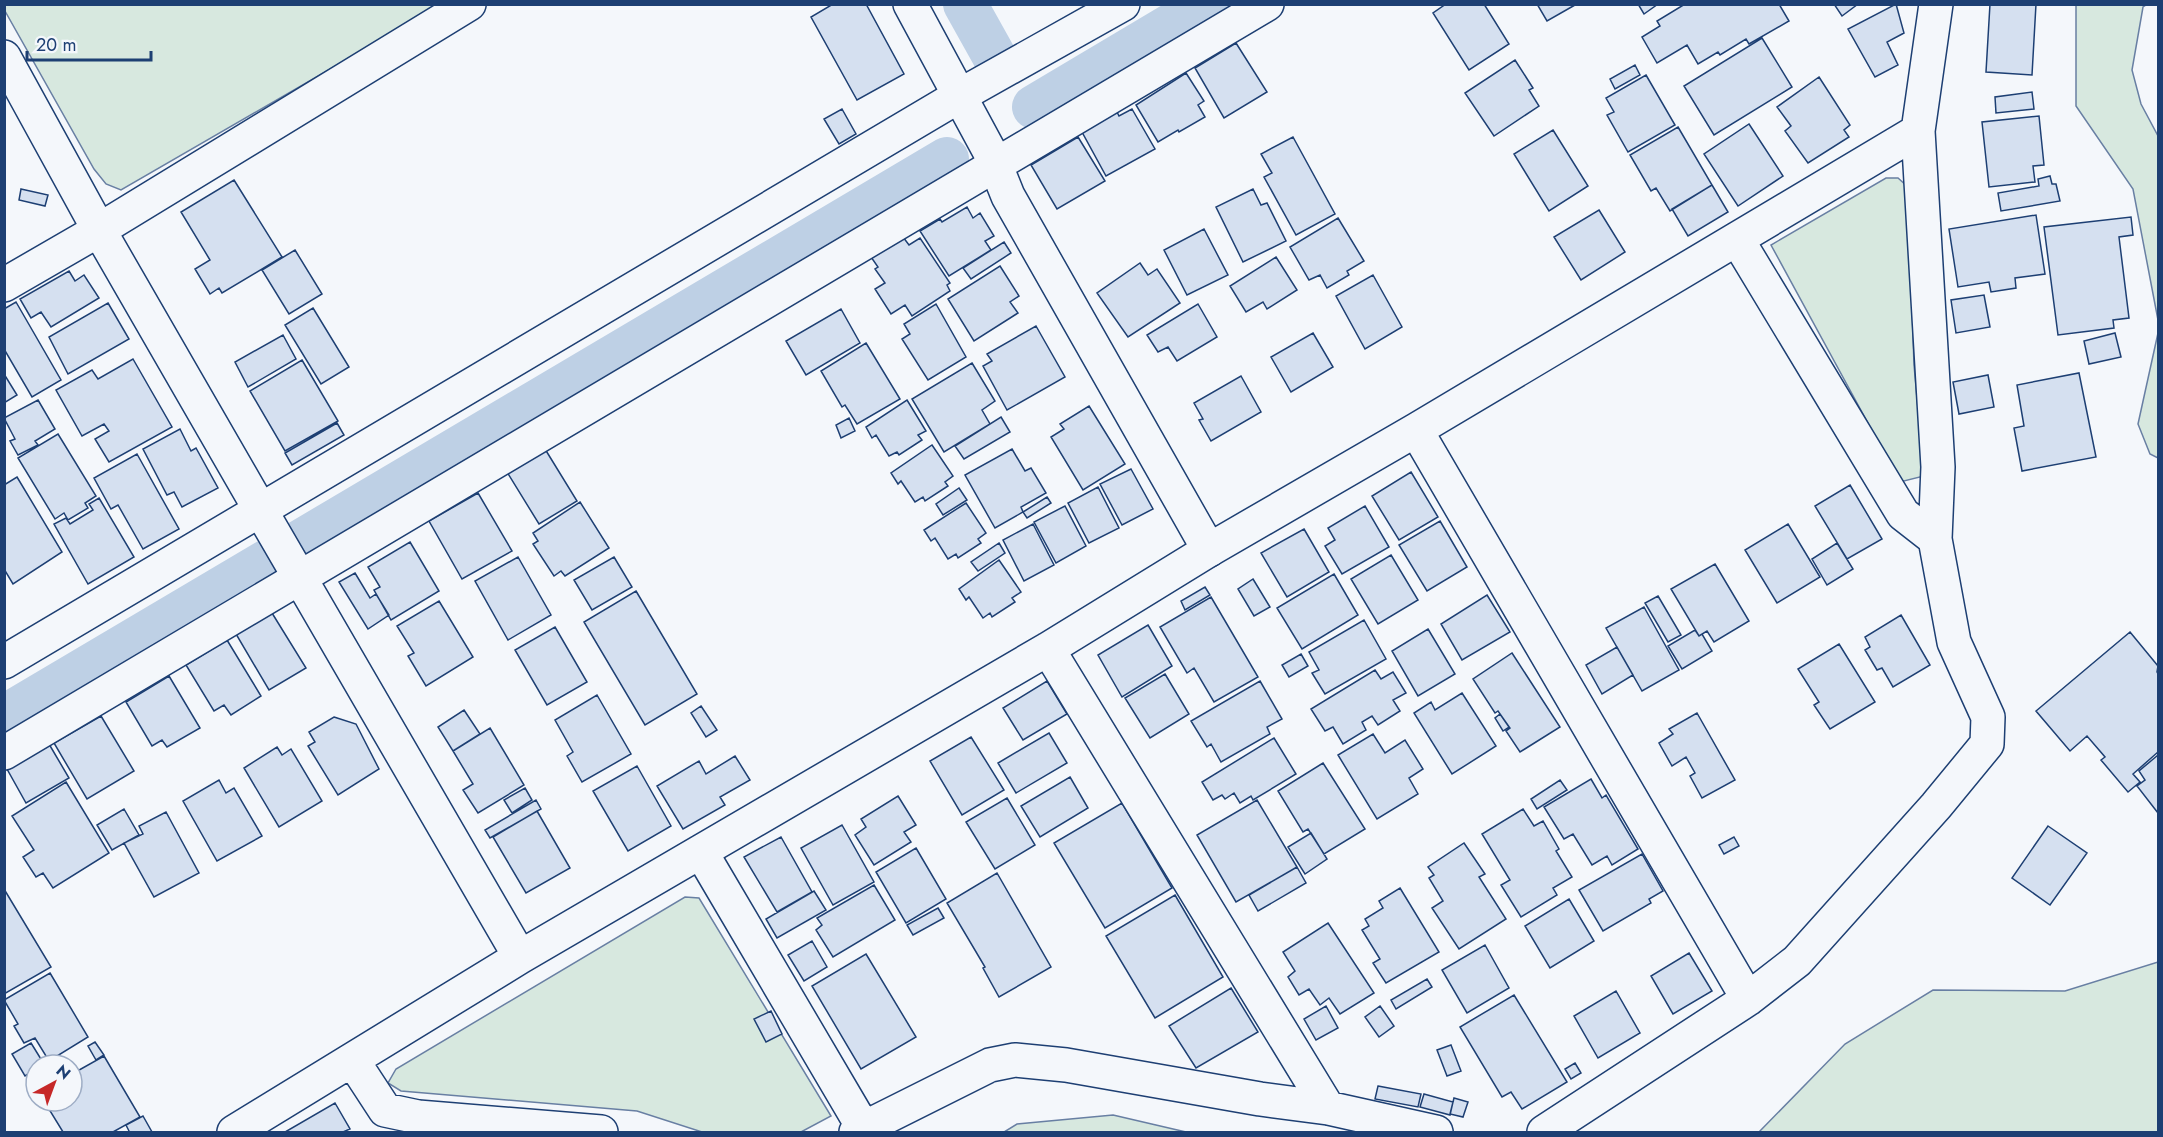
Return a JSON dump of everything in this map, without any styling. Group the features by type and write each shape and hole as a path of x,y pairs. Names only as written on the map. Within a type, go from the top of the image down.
{"street":[{"path":"4,285 99,230 469,4"},
{"path":"910,4 995,160 1008,196 1209,550"},
{"path":"4,662 265,517 964,106 1122,4"},
{"path":"4,753 295,571 995,160 1267,4"},
{"path":"1544,1132 1748,999 1797,961 1936,806 1987,744 1988,717 1954,642 1935,539 1938,466 1918,131 1936,4"},
{"path":"4,57 99,230 520,957"},
{"path":"234,1132 520,957 1048,649 1209,550 1416,430 1918,131"},
{"path":"1737,239 1903,514 1935,539"},
{"path":"1416,430 1748,999"},
{"path":"1048,649 1328,1108"},
{"path":"701,852 860,1131 990,1065 1015,1060 1066,1065 1260,1099 1328,1108 1436,1132"},
{"path":"353,1061 385,1110 418,1117 601,1132"}],"shaded area":[{"path":"4,5 441,5 121,190 106,184 94,169 5,11"},
{"path":"2076,5 2146,5 2143,7 2132,70 2141,104 2158,136 2158,320 2133,189 2076,106"},
{"path":"1886,178 1898,178 1908,187 1914,365 1924,476 1900,482 1771,245"},
{"path":"2158,333 2158,458 2150,454 2138,424"},
{"path":"685,897 699,898 831,1116 801,1132 702,1132 637,1111 401,1091 388,1083 396,1069"},
{"path":"2158,962 2158,1132 1759,1132 1845,1044 1933,990 2065,991"},
{"path":"1113,1115 1186,1132 1004,1132 1017,1124"}],"building":[{"path":"833,4 866,4 904,74 857,100 811,17"},
{"path":"1446,4 1484,4 1509,44 1469,70 1433,13"},
{"path":"1537,4 1575,4 1575,5 1547,21"},
{"path":"1638,4 1658,4 1644,14"},
{"path":"1685,4 1779,4 1789,21 1749,44 1746,39 1720,55 1718,52 1698,64 1687,45 1657,63 1642,37 1660,26 1657,21"},
{"path":"1834,4 1858,4 1842,16"},
{"path":"1896,4 1904,33 1887,42 1898,65 1875,77 1848,29"},
{"path":"1990,4 2036,4 2032,75 1986,72"},
{"path":"1762,38 1792,87 1714,135 1684,86"},
{"path":"1236,43 1267,92 1224,118 1195,68"},
{"path":"1515,60 1533,88 1529,90 1539,106 1494,136 1465,93"},
{"path":"1635,65 1640,75 1615,89 1610,79"},
{"path":"1186,73 1204,101 1198,105 1205,117 1158,142 1136,105"},
{"path":"1646,75 1675,125 1628,152 1607,115 1614,112 1606,98"},
{"path":"1819,77 1850,125 1844,130 1849,137 1808,163 1785,131 1791,126 1777,107"},
{"path":"2032,92 2034,109 1996,113 1995,97"},
{"path":"842,109 856,134 839,144 824,119"},
{"path":"1132,109 1155,149 1106,176 1082,132 1117,112 1119,116"},
{"path":"2039,116 2044,165 2033,166 2035,182 1989,187 1982,122"},
{"path":"1749,124 1783,176 1738,206 1704,154"},
{"path":"1678,127 1712,185 1670,211 1656,188 1651,191 1630,155"},
{"path":"1553,130 1588,186 1549,211 1514,154"},
{"path":"1078,137 1105,181 1057,209 1031,165"},
{"path":"1293,137 1335,214 1296,235 1264,177 1272,173 1261,154"},
{"path":"2050,176 2052,184 2056,184 2060,201 2001,211 1998,193 2039,186 2038,179"},
{"path":"234,180 282,257 222,293 219,288 210,294 195,269 210,260 181,212"},
{"path":"1712,185 1728,212 1688,236 1672,209"},
{"path":"21,189 48,195 45,206 19,200"},
{"path":"1253,189 1261,205 1267,203 1286,241 1243,262 1216,207"},
{"path":"967,207 973,218 980,213 994,236 985,241 991,250 949,276 920,231 940,219 942,222"},
{"path":"1599,210 1625,252 1581,280 1554,237"},
{"path":"2036,215 2045,274 2015,278 2016,288 1991,292 1989,282 1958,287 1949,229"},
{"path":"2131,217 2133,235 2119,237 2129,318 2113,320 2114,328 2058,335 2044,227"},
{"path":"1338,218 1364,261 1347,271 1349,275 1327,288 1320,275 1309,280 1290,247"},
{"path":"1204,229 1228,275 1187,295 1164,250"},
{"path":"903,237 909,245 920,238 950,283 947,285 950,291 912,316 905,305 891,314 875,289 885,283 875,269 878,267 871,257"},
{"path":"1004,242 1011,253 971,279 963,268"},
{"path":"295,250 322,294 289,314 262,270"},
{"path":"1276,257 1297,290 1267,309 1263,302 1246,312 1230,286"},
{"path":"1140,263 1148,275 1157,269 1180,303 1128,337 1097,293"},
{"path":"1000,266 1019,296 1010,302 1018,313 974,341 948,299"},
{"path":"69,271 75,281 84,275 99,298 51,327 41,312 31,318 20,299"},
{"path":"1373,275 1402,327 1365,349 1336,296"},
{"path":"1984,295 1990,327 1956,333 1951,300"},
{"path":"16,302 61,380 32,397 4,349 4,309"},
{"path":"108,303 129,339 68,374 49,337"},
{"path":"936,304 966,357 928,380 902,339 910,334 904,324"},
{"path":"1198,304 1217,337 1177,361 1168,347 1158,352 1147,335"},
{"path":"313,308 349,367 321,384 285,325"},
{"path":"841,309 860,343 806,375 786,341"},
{"path":"1036,326 1065,377 1007,410 983,366 992,361 987,354"},
{"path":"1313,333 1333,367 1291,392 1271,357"},
{"path":"2115,333 2121,357 2089,364 2084,341"},
{"path":"283,335 296,359 248,387 235,362"},
{"path":"866,343 900,399 857,424 845,405 842,407 821,371"},
{"path":"133,359 172,427 109,462 95,439 109,431 104,424 82,436 56,390 92,370 98,379"},
{"path":"302,360 338,421 285,451 250,391"},
{"path":"972,363 995,401 982,410 990,424 944,452 912,399"},
{"path":"2079,373 2096,457 2022,471 2014,428 2024,426 2017,385"},
{"path":"4,374 17,395 4,403"},
{"path":"1988,375 1994,407 1959,414 1953,382"},
{"path":"1241,376 1261,412 1211,441 1199,420 1203,419 1194,403"},
{"path":"38,400 55,429 35,441 38,445 18,455 10,441 15,439 4,418"},
{"path":"907,400 926,431 918,435 922,440 899,455 897,452 889,456 876,435 872,438 866,427"},
{"path":"1089,406 1125,464 1083,490 1051,437 1064,429 1060,424"},
{"path":"1001,417 1010,432 964,459 955,446"},
{"path":"849,418 855,431 841,438 836,425"},
{"path":"337,423 344,435 292,465 285,453"},
{"path":"180,429 191,451 196,448 218,488 182,507 174,492 167,495 143,449"},
{"path":"58,434 96,496 85,503 88,508 68,520 64,513 55,519 18,458"},
{"path":"932,445 953,476 945,482 948,486 925,501 923,497 915,502 901,481 898,484 891,473"},
{"path":"545,449 577,501 539,524 507,472"},
{"path":"1012,449 1025,471 1031,468 1046,493 1021,507 1023,512 995,528 965,475"},
{"path":"137,454 179,529 143,549 118,505 111,509 94,478"},
{"path":"1131,469 1153,509 1122,525 1100,484"},
{"path":"1411,472 1438,517 1399,540 1372,496"},
{"path":"17,477 62,552 13,584 4,569 4,485"},
{"path":"1850,485 1882,539 1847,559 1815,506"},
{"path":"1098,487 1119,528 1089,543 1068,503"},
{"path":"959,488 967,500 943,515 936,504"},
{"path":"478,493 512,551 462,579 429,521"},
{"path":"1047,497 1051,503 1027,518 1023,512"},
{"path":"99,498 134,557 88,584 54,524 66,518 70,524 93,510 89,504"},
{"path":"580,502 609,548 565,576 561,571 554,576 533,544 538,541 533,533"},
{"path":"966,503 986,533 978,539 981,543 958,558 956,554 948,559 935,538 931,541 924,530"},
{"path":"1065,506 1086,546 1056,563 1034,522"},
{"path":"1365,506 1389,547 1342,574 1325,546 1335,540 1328,528"},
{"path":"1440,521 1467,567 1427,591 1399,545"},
{"path":"1033,524 1054,565 1024,581 1003,540"},
{"path":"1788,524 1820,577 1777,603 1745,550"},
{"path":"1304,529 1329,572 1287,597 1261,553"},
{"path":"410,542 439,591 391,620 374,590 380,587 368,567"},
{"path":"999,543 1005,553 978,571 971,562"},
{"path":"1837,543 1853,569 1827,585 1812,559"},
{"path":"1391,555 1418,600 1378,624 1351,579"},
{"path":"518,557 551,615 508,640 475,581"},
{"path":"614,557 632,587 592,610 574,580"},
{"path":"999,560 1021,592 1012,598 1015,602 992,617 990,613 983,618 969,597 966,600 959,589"},
{"path":"1715,564 1749,621 1714,642 1707,631 1699,636 1671,589"},
{"path":"355,573 370,598 376,594 389,615 368,629 339,582"},
{"path":"1334,574 1358,615 1302,649 1277,608"},
{"path":"1253,579 1270,607 1254,616 1238,589"},
{"path":"1205,587 1210,595 1185,610 1181,601"},
{"path":"636,591 697,694 645,725 584,622"},
{"path":"1487,595 1510,632 1462,660 1441,624"},
{"path":"1658,596 1681,635 1668,642 1645,603"},
{"path":"1211,597 1258,677 1214,702 1194,668 1187,673 1160,627"},
{"path":"439,601 473,657 426,686 408,656 414,653 397,626"},
{"path":"1644,607 1679,670 1642,691 1606,628"},
{"path":"272,613 306,668 269,690 236,634"},
{"path":"1901,615 1930,665 1893,687 1882,668 1877,670 1865,650 1870,647 1865,637"},
{"path":"1364,620 1386,659 1325,694 1312,673 1319,670 1309,652"},
{"path":"1148,625 1172,666 1122,697 1098,655"},
{"path":"555,627 587,682 547,705 515,650"},
{"path":"1428,629 1455,674 1418,696 1392,651"},
{"path":"1695,630 1699,636 1702,634 1712,651 1682,669 1668,646"},
{"path":"2130,632 2158,666 2158,752 2133,774 2140,782 2128,792 2101,760 2105,757 2087,736 2070,751 2036,711"},
{"path":"227,640 261,696 231,715 224,705 214,711 186,665"},
{"path":"1839,644 1875,702 1830,729 1814,705 1819,702 1798,669"},
{"path":"1617,647 1633,675 1602,694 1586,665"},
{"path":"1512,653 1560,727 1520,752 1506,731 1510,728 1498,711 1495,713 1473,679"},
{"path":"1301,654 1308,666 1289,677 1282,665"},
{"path":"1375,670 1381,679 1393,672 1406,693 1393,700 1400,711 1378,725 1372,716 1362,722 1366,730 1343,744 1333,727 1325,731 1311,709"},
{"path":"1165,674 1189,714 1150,738 1125,698"},
{"path":"169,676 200,728 167,747 162,740 152,746 126,702"},
{"path":"1047,681 1067,714 1023,740 1003,708"},
{"path":"1260,681 1282,719 1267,727 1270,734 1221,762 1211,744 1207,747 1191,721"},
{"path":"1462,693 1496,746 1452,774 1414,713 1431,702 1435,710"},
{"path":"597,695 631,754 582,782 567,756 573,752 555,720"},
{"path":"701,706 717,730 706,737 691,713"},
{"path":"464,710 480,734 453,751 438,727"},
{"path":"1697,713 1735,780 1702,798 1690,776 1695,773 1686,757 1672,766 1659,743 1673,734 1669,729"},
{"path":"1500,714 1509,727 1503,731 1495,718"},
{"path":"101,716 134,771 87,799 54,743"},
{"path":"334,717 356,724 379,769 338,795 308,746 315,742 309,732"},
{"path":"490,728 524,785 478,813 463,790 473,784 453,751"},
{"path":"1049,733 1067,763 1016,793 998,763"},
{"path":"1373,734 1385,753 1405,740 1423,769 1409,778 1418,794 1377,819 1338,755"},
{"path":"971,737 1004,790 962,815 930,761"},
{"path":"1274,738 1296,774 1253,800 1251,796 1240,803 1234,793 1225,799 1222,795 1213,800 1202,782"},
{"path":"49,744 69,778 26,803 7,769"},
{"path":"277,747 282,755 291,749 322,801 279,827 244,768"},
{"path":"2158,755 2158,813 2137,786 2145,780 2139,771"},
{"path":"735,756 750,780 720,797 725,805 683,829 657,786 699,761 706,774"},
{"path":"1323,763 1365,829 1324,854 1308,829 1303,832 1278,791"},
{"path":"637,766 671,826 628,851 593,791"},
{"path":"1070,777 1088,808 1040,837 1021,806"},
{"path":"1591,779 1602,798 1606,795 1638,849 1612,865 1607,856 1592,865 1573,834 1564,839 1544,807"},
{"path":"219,780 226,793 234,788 262,836 217,861 183,801"},
{"path":"1560,780 1567,790 1537,809 1531,799"},
{"path":"66,782 109,853 53,888 43,873 36,877 23,857 34,850 12,816"},
{"path":"525,788 532,800 512,813 504,800"},
{"path":"898,796 916,825 904,832 911,842 874,865 855,835 866,827 861,819"},
{"path":"1007,798 1035,845 995,869 966,822"},
{"path":"536,800 541,809 490,838 485,830"},
{"path":"1257,800 1297,867 1236,902 1197,835"},
{"path":"1122,803 1172,888 1105,928 1054,843"},
{"path":"124,809 139,835 112,850 97,825"},
{"path":"1523,809 1534,826 1543,821 1559,849 1556,851 1572,877 1553,888 1557,895 1521,917 1501,885 1510,880 1482,834"},
{"path":"537,811 570,868 526,893 493,837"},
{"path":"166,812 199,873 154,897 124,843 143,834 139,826"},
{"path":"842,825 874,882 833,905 801,848"},
{"path":"2048,826 2087,853 2050,905 2012,878"},
{"path":"1311,833 1327,859 1305,874 1288,847"},
{"path":"781,837 812,892 777,912 744,857"},
{"path":"1734,837 1739,846 1724,854 1719,845"},
{"path":"1464,843 1485,874 1479,877 1506,919 1459,949 1432,908 1443,901 1429,878 1434,875 1428,867"},
{"path":"916,848 946,899 906,923 876,872"},
{"path":"1642,854 1663,891 1649,899 1651,903 1603,931 1579,890"},
{"path":"1297,867 1306,883 1258,911 1249,895"},
{"path":"997,873 1051,967 999,997 983,968 985,967 947,903"},
{"path":"874,885 895,920 833,957 816,930 822,925 817,918"},
{"path":"1400,888 1439,952 1386,983 1373,963 1380,959 1362,930 1369,926 1365,919 1383,908 1379,901"},
{"path":"4,889 51,967 4,994"},
{"path":"814,891 826,910 777,938 766,919"},
{"path":"1175,895 1223,977 1155,1018 1106,936"},
{"path":"1569,899 1594,941 1550,968 1525,926"},
{"path":"938,908 944,918 913,935 907,925"},
{"path":"1328,923 1374,993 1340,1014 1329,998 1320,1005 1309,989 1299,995 1288,977 1295,971 1283,952"},
{"path":"812,941 827,967 804,981 788,955"},
{"path":"1485,945 1509,988 1467,1013 1442,970"},
{"path":"1689,953 1712,991 1673,1014 1651,976"},
{"path":"866,954 916,1037 861,1069 812,986"},
{"path":"50,973 88,1037 62,1053 44,1053 35,1038 24,1043 14,1026 18,1024 4,1000"},
{"path":"1427,979 1432,987 1396,1009 1391,1000"},
{"path":"1231,988 1258,1032 1196,1068 1169,1026"},
{"path":"1616,991 1640,1033 1598,1058 1574,1016"},
{"path":"1514,995 1567,1082 1522,1109 1511,1092 1502,1097 1460,1027"},
{"path":"1326,1006 1338,1028 1316,1040 1304,1019"},
{"path":"1380,1006 1394,1026 1379,1037 1365,1017"},
{"path":"771,1011 782,1034 766,1042 754,1019"},
{"path":"95,1042 104,1055 96,1060 88,1046"},
{"path":"31,1043 37,1053 24,1053 24,1074 12,1054"},
{"path":"1451,1045 1461,1071 1447,1076 1437,1050"},
{"path":"104,1056 140,1117 113,1132 63,1132 51,1113 84,1113 84,1067"},
{"path":"1575,1063 1581,1073 1571,1079 1565,1069"},
{"path":"1378,1086 1421,1094 1418,1107 1375,1099"},
{"path":"1424,1094 1453,1102 1450,1115 1420,1107"},
{"path":"1454,1098 1468,1102 1463,1117 1450,1114"},
{"path":"335,1103 350,1129 343,1132 285,1132"},
{"path":"143,1116 152,1132 126,1132 129,1131 126,1125"}],"waterway":[{"path":"965,4 994,56"},
{"path":"1034,107 1207,4"},
{"path":"4,717 947,159"}]}
